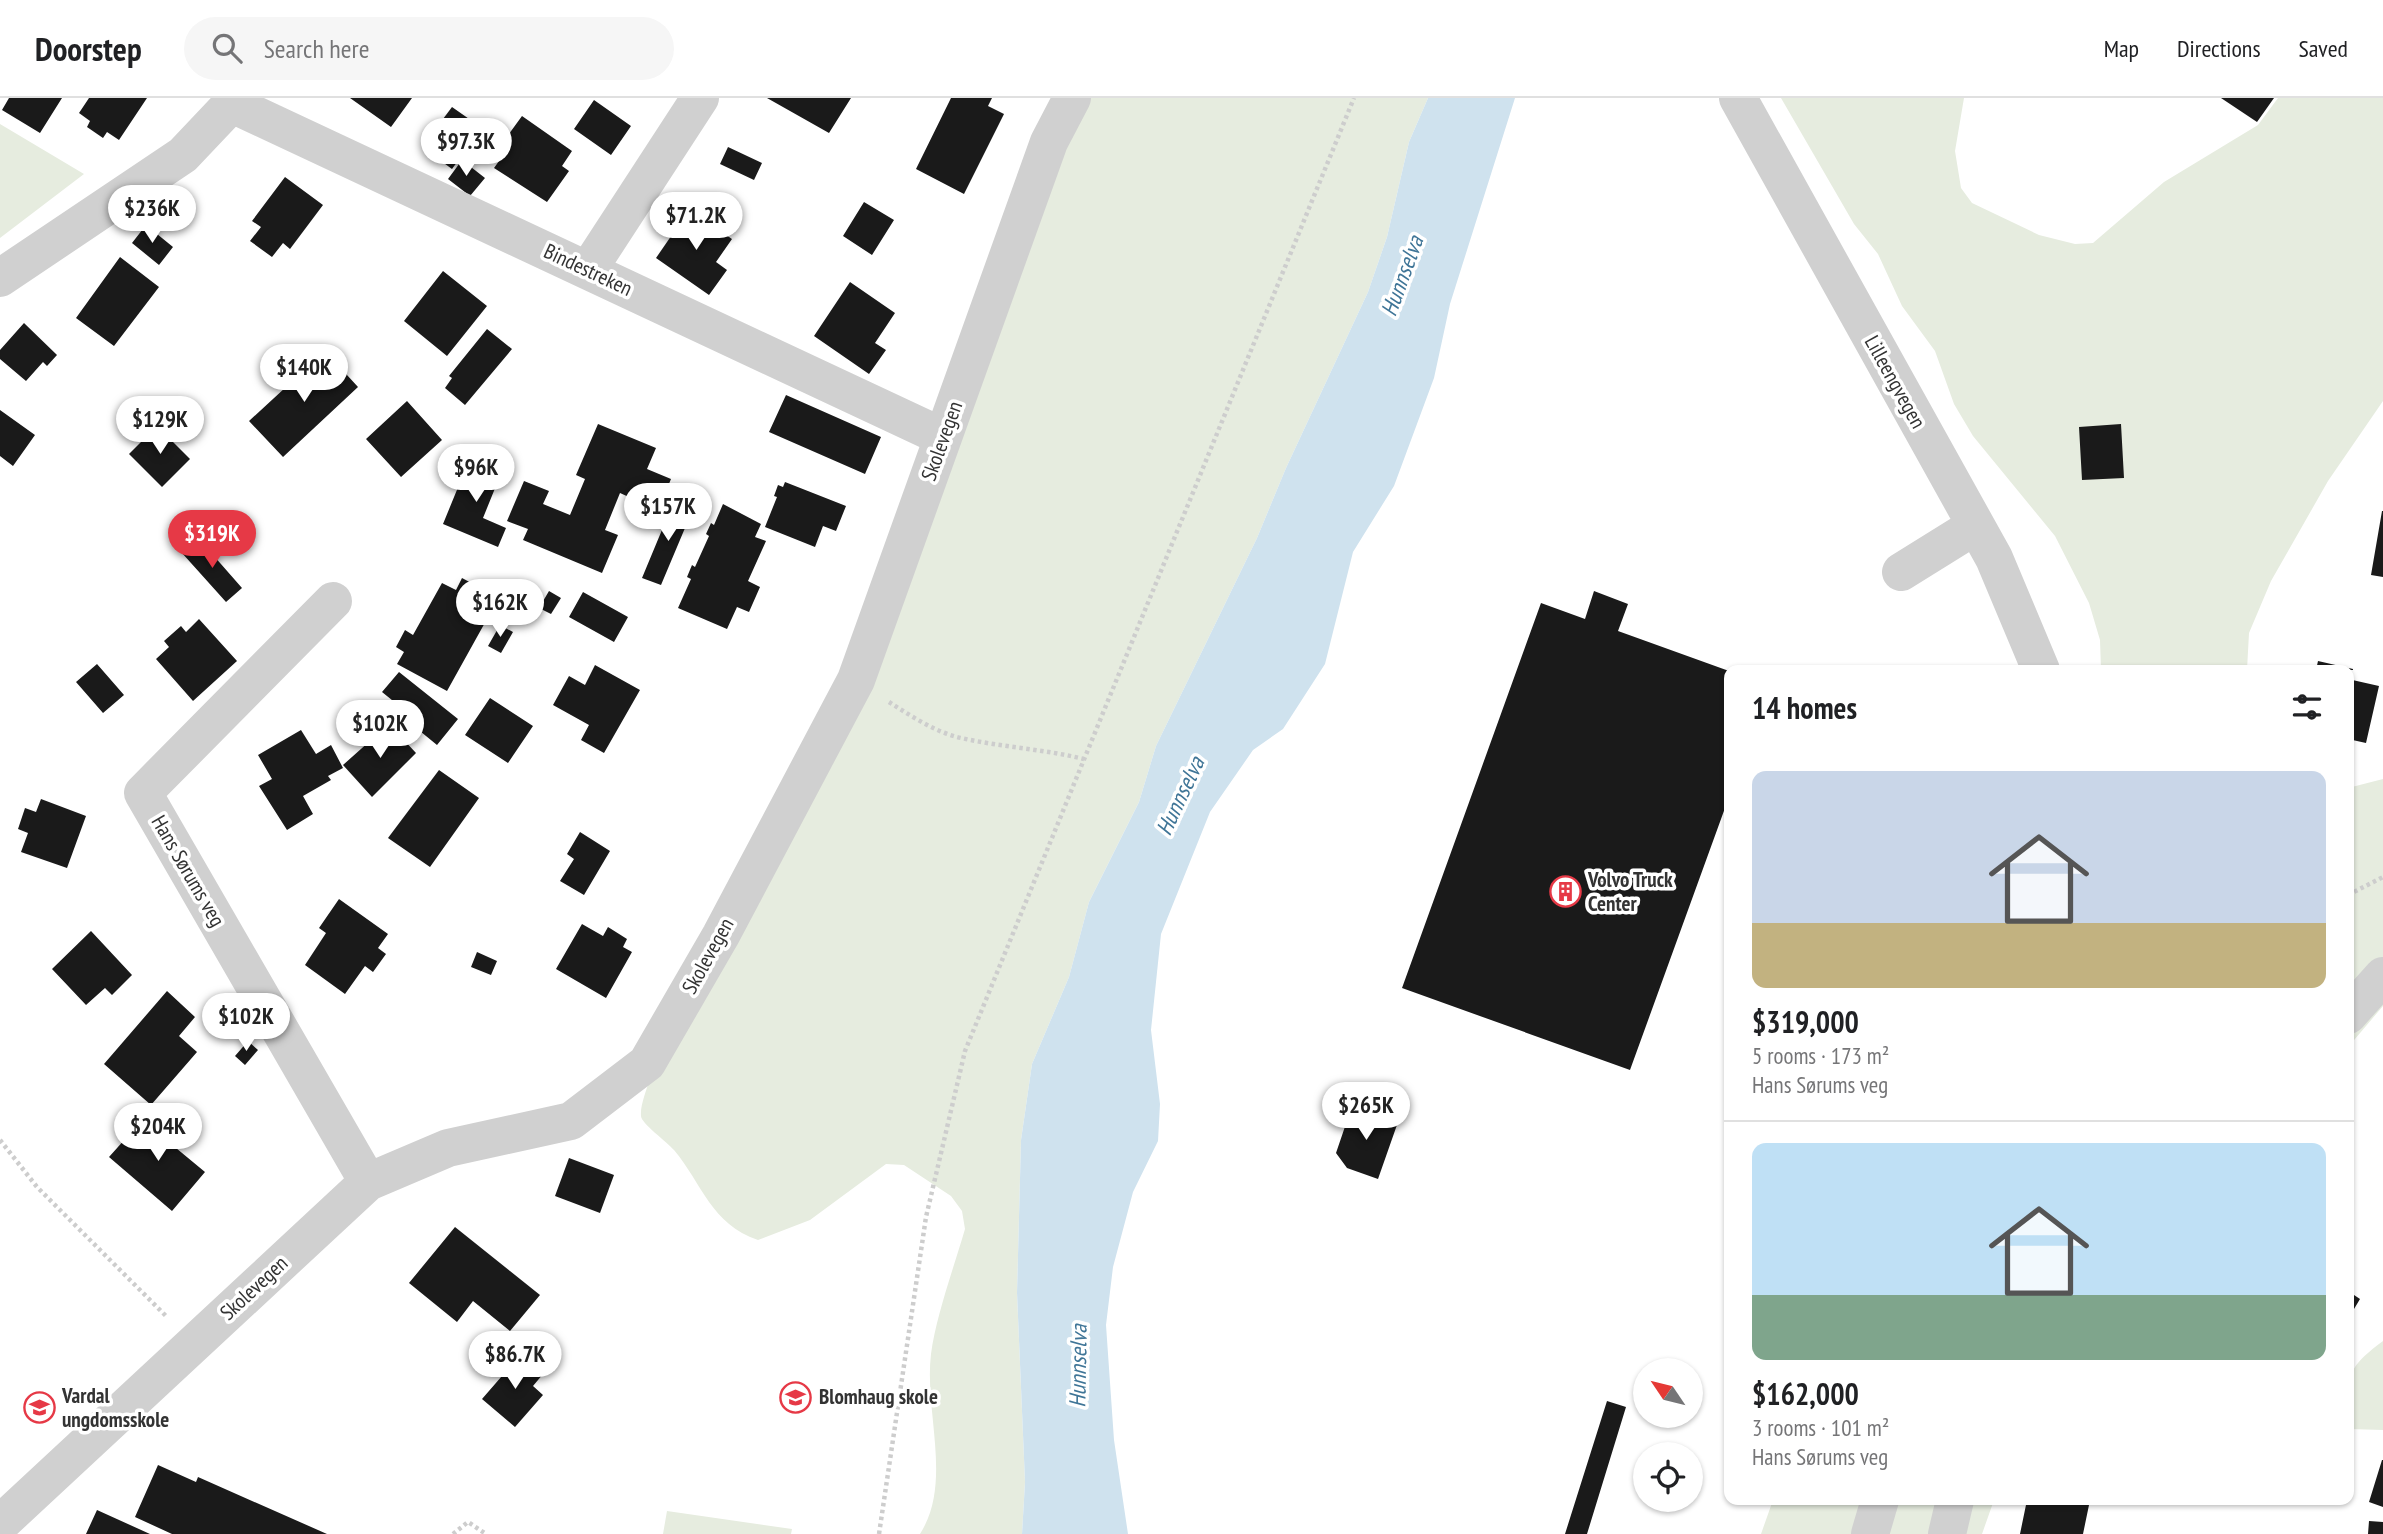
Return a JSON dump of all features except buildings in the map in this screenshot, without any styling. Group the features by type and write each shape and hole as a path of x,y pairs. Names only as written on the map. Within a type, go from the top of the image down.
{"street":[{"path":"587,270 700,98"},
{"name":"Skolevegen","path":"0,1524 368,1182 448,1149 571,1121 647,1063 721,935 856,680 1049,142 1072,98"},
{"name":"Lilleengvegen","path":"1738,98 1994,558 2039,665"},
{"path":"0,278 183,155 234,101"},
{"name":"Bindestreken","path":"234,101 943,437"},
{"path":"1901,572 1975,526"},
{"name":"Hans Sørums veg","path":"333,601 143,793 368,1182"},
{"path":"2354,1008 2383,976"},
{"path":"1870,1534 1879,1505"},
{"path":"1947,1534 1954,1505"}],"path":[{"path":"879,1534 926,1217 965,1051 1354,98"},
{"path":"856,680 917,720 960,738 1037,748 1084,759"},
{"path":"2354,892 2383,877"},
{"path":"0,1140 37,1187 164,1315 181,1326 215,1325"},
{"path":"453,1534 468,1522 486,1534"}],"shaded area":[{"path":"1059,98 1428,98 1409,142 1387,237 1368,292 1286,468 1257,538 1156,746 1139,802 1089,902 1069,977 1032,1064 1021,1140 1017,1293 1025,1482 1022,1534 920,1534 930,1514 935,1492 931,1354 941,1308 965,1229 962,1211 951,1196 904,1165 886,1164 810,1220 758,1240 742,1233 718,1214 684,1163 642,1119 641,1112 650,1078 870,616"},
{"path":"1781,98 1964,98 1955,151 1961,188 1972,203 2039,235 2075,244 2093,243 2164,182 2258,125 2278,98 2383,98 2383,401 2328,481 2271,581 2249,633 2247,665 2101,665 2100,640 2089,603 2055,536 1973,436 1954,404 1935,351 1902,306 1878,254 1854,224"},
{"path":"0,124 84,174 0,238"},
{"path":"2383,779 2383,1006 2354,1040 2354,786"},
{"path":"2383,1341 2383,1430 2354,1429 2354,1370 2369,1352"},
{"path":"1771,1505 1992,1505 1982,1534 1761,1534"},
{"path":"667,1511 792,1529 791,1534 663,1534"}],"water":[{"name":"Hunnselva","path":"1428,98 1515,98 1450,304 1434,378 1394,486 1353,552 1325,664 1283,729 1253,750 1210,812 1161,934 1151,1030 1160,1104 1158,1141 1133,1192 1113,1267 1106,1325 1114,1440 1128,1534 1022,1534 1025,1482 1017,1293 1021,1140 1032,1064 1069,977 1089,902 1139,802 1156,746 1257,538 1286,468 1368,292 1387,237 1409,142"}],"place":[{"name":"Volvo Truck Center","path":"1565,892"},
{"name":"Blomhaug skole","path":"796,1397"},
{"name":"Vardal ungdomsskole","path":"39,1408"}]}
